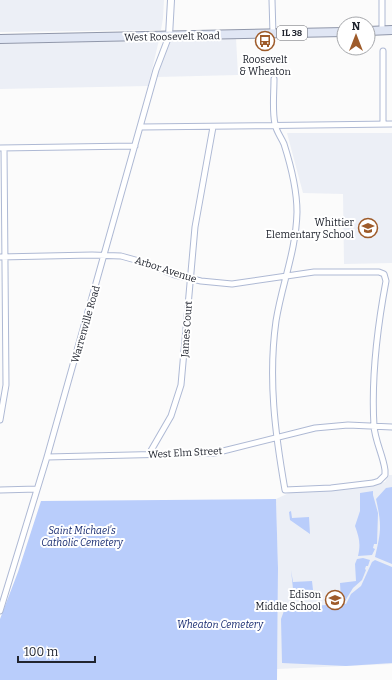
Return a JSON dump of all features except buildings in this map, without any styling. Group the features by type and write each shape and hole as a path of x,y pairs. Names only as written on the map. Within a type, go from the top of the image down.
{"main road":[{"path":"376,30 392,30"},
{"name":"West Roosevelt Road","path":"0,39 336,32"}],"street":[{"path":"169,36 171,0"},
{"path":"272,0 273,34"},
{"path":"382,0 382,30"},
{"name":"Warrenville Road","path":"0,611 47,457 156,70 169,36"},
{"path":"383,51 383,124"},
{"path":"274,79 275,126 282,139 290,164 297,211 295,242 276,322 272,360 272,396 276,436 285,490 331,488 379,481 385,475 385,470 376,440 374,426"},
{"path":"141,127 392,124"},
{"name":"James Court","path":"149,454 171,416 181,385 189,278 197,215 213,127"},
{"path":"0,420 6,385 2,257 2,148 135,146"},
{"name":"Arbor Avenue","path":"2,257 104,254 131,258 175,275 232,284 270,280 286,276 329,272 379,272 384,274 386,281 375,355 374,426"},
{"name":"West Elm Street","path":"47,457 215,453 276,436 325,426 392,427"},
{"path":"0,490 37,489"}],"shaded area":[{"path":"0,0 164,0 161,30 0,32"},
{"path":"236,38 238,75 157,77 170,40"},
{"path":"159,40 148,86 0,89 0,44"},
{"name":"Whittier Elementary School","path":"287,133 392,133 392,263 344,264 343,194 303,193"},
{"name":"Edison Middle School","path":"389,475 392,475 392,664 277,669 278,568 276,499 291,492 337,489 385,482"}],"green space":[{"path":"392,487 392,564 375,557 379,541 380,528 376,499 386,488"},
{"path":"373,491 378,513 377,544 374,544 373,548 375,549 372,555 358,556 359,541 355,526 360,511 360,493"},
{"name":"Wheaton Cemetery","path":"276,499 278,568 277,680 0,680 0,619 18,572 41,501"},
{"path":"291,511 292,518 309,517 310,534 290,520 289,512"},
{"path":"363,558 370,560 368,566 366,566 362,580 353,588 345,601 341,601 340,583 356,581 355,564 357,559"},
{"path":"375,560 392,567 392,663 346,666 282,663 281,619 285,608 298,602 308,606 346,604 351,594 361,586 372,562"},
{"path":"291,570 293,582 312,581 313,590 293,589"}],"place":[{"name":"Roosevelt & Wheaton","path":"265,41"},
{"name":"Whittier Elementary School","path":"368,228"},
{"name":"Edison Middle School","path":"335,600"}],"park label":[{"name":"Saint Michael's Catholic Cemetery","path":"82,536"}]}
